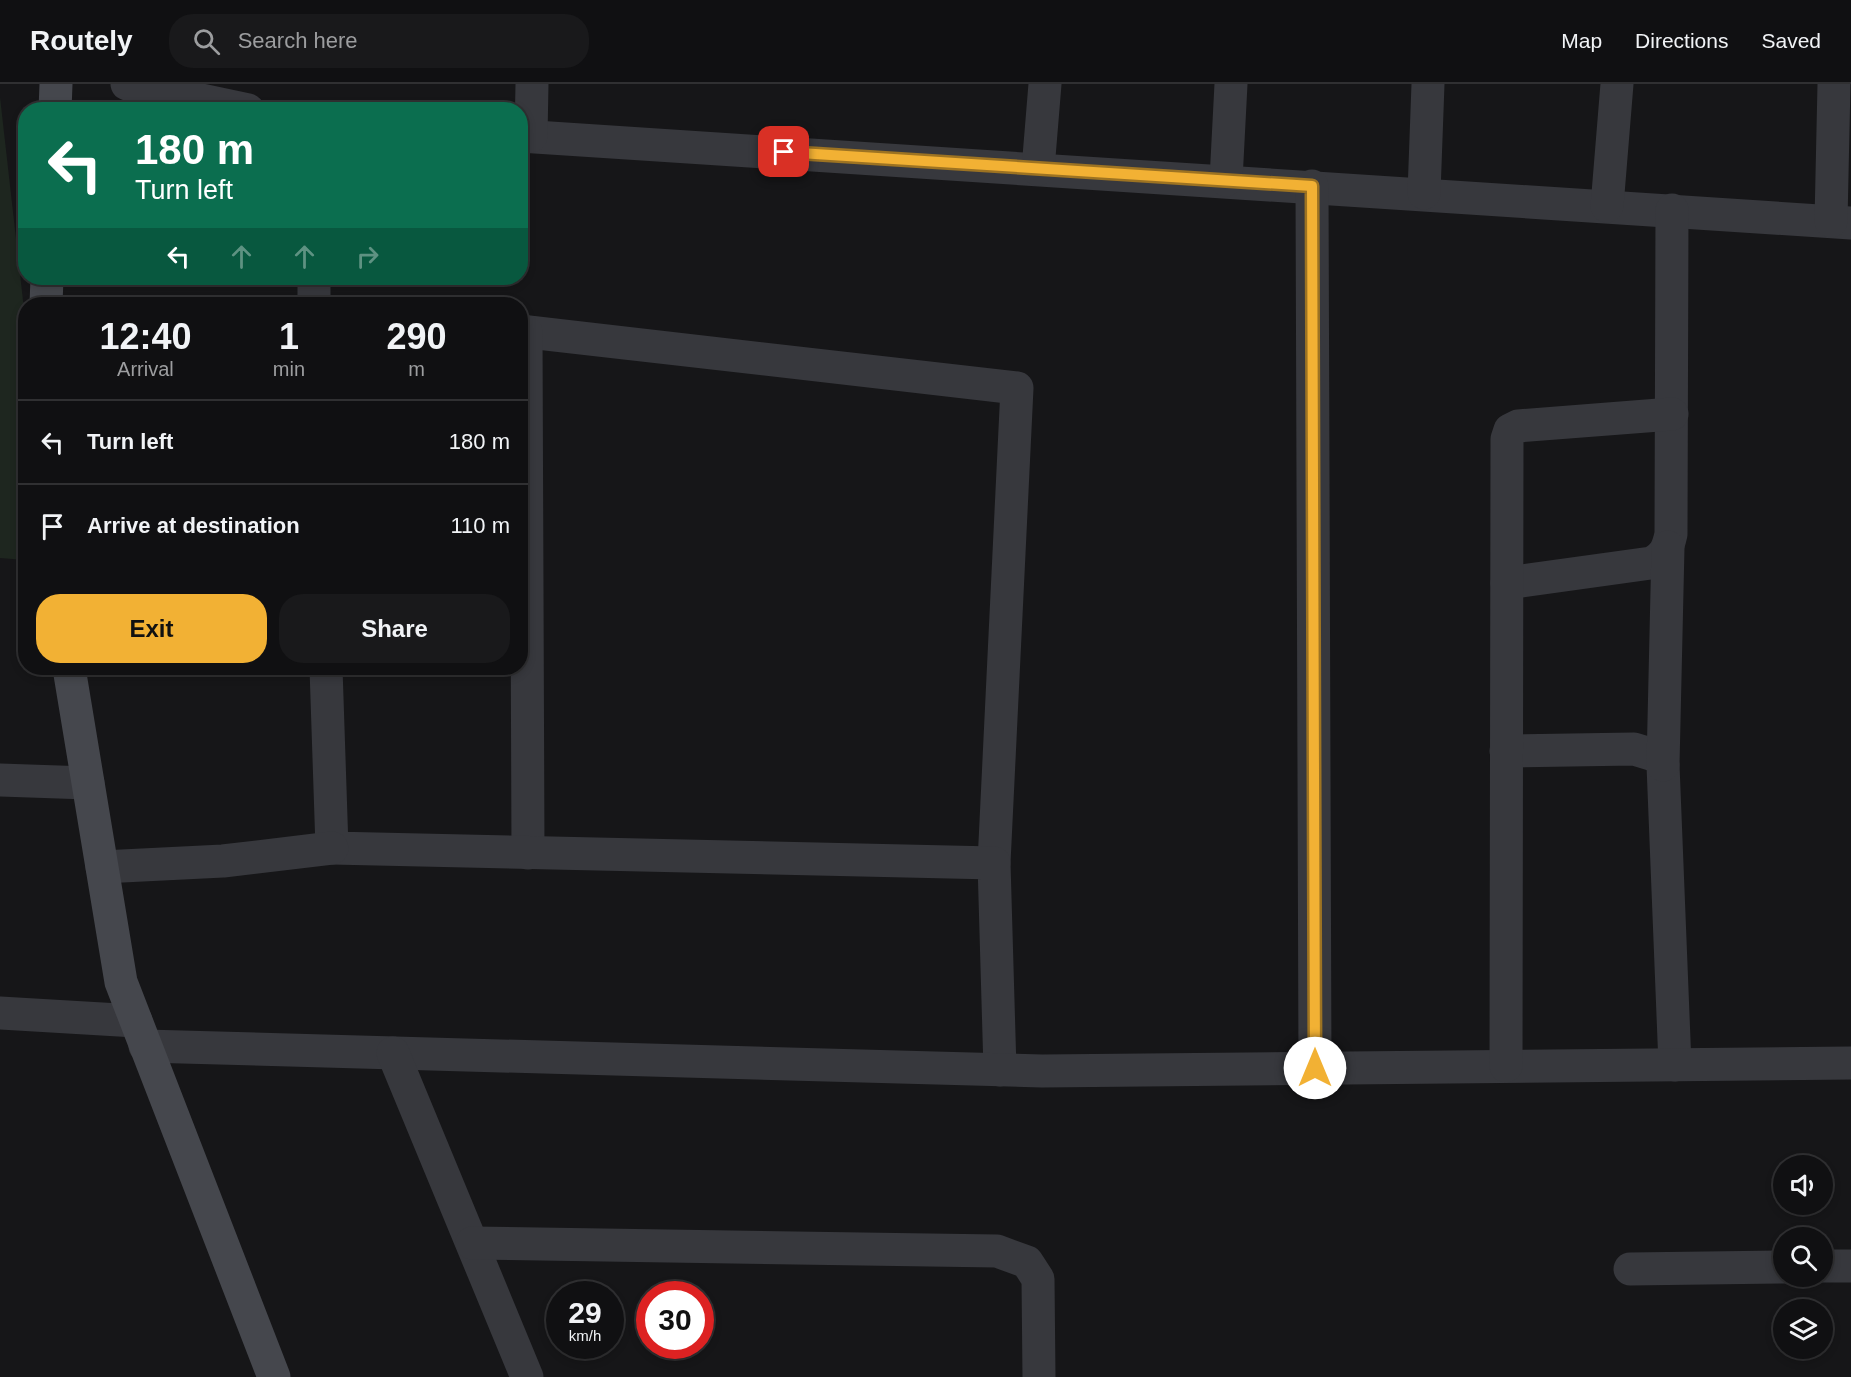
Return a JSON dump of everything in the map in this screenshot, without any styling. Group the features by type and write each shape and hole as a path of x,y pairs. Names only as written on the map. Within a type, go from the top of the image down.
{"street":[{"path":"55,102 56,84"},
{"path":"128,84 211,102"},
{"path":"528,119 532,84"},
{"path":"1038,169 1045,84"},
{"path":"1226,180 1231,84"},
{"path":"1424,193 1428,84"},
{"path":"1607,206 1617,84"},
{"path":"528,136 1841,222 1834,84"},
{"path":"1312,186 1315,1068"},
{"path":"1672,210 1671,534 1668,547 1663,765 1675,1065"},
{"path":"528,333 1017,388 994,863 1000,1070"},
{"path":"1506,1066 1507,439 1510,430 1518,426 1672,414"},
{"path":"1506,583 1651,563 1662,558 1668,547"},
{"path":"70,675 121,982 274,1377"},
{"path":"326,675 332,848"},
{"path":"526,675 528,852"},
{"path":"1506,750 1634,749 1657,756 1663,765"},
{"path":"0,780 88,783"},
{"path":"102,867 223,861 332,848 994,863"},
{"path":"0,1013 141,1034 393,1053 1000,1070 1851,1063"},
{"path":"393,1053 527,1377"},
{"path":"472,1243 997,1251 1014,1255 1027,1262 1038,1279 1039,1377"},
{"path":"1833,1266 1851,1266"},
{"path":"1630,1269 1773,1267"}],"shaded area":[{"path":"0,97 18,256 18,285 21,285 23,297 18,297 18,559 0,558"}],"route":[{"path":"784,152 1312,186 1315,1068"}]}
